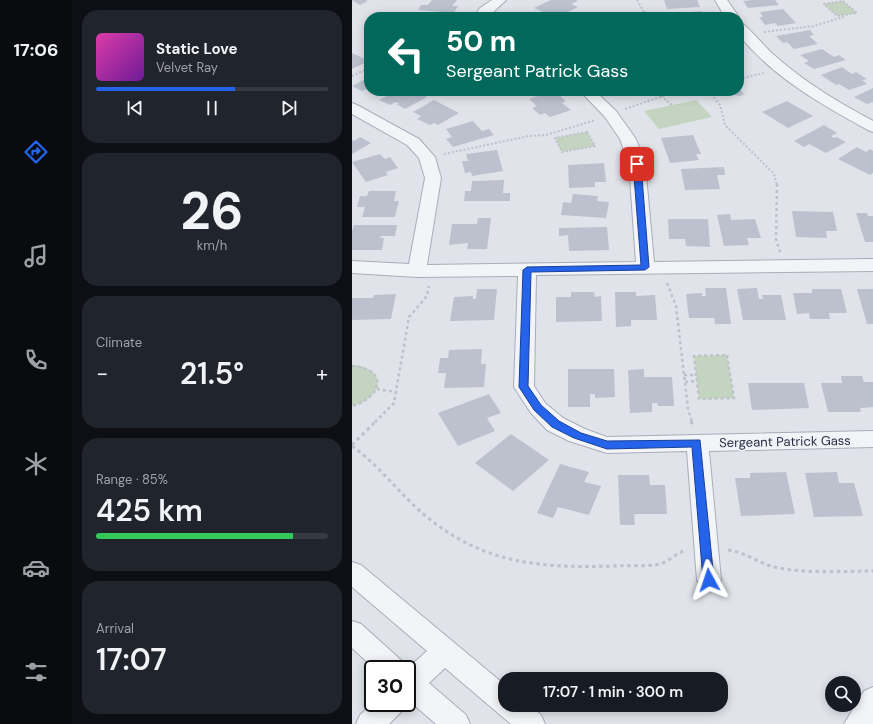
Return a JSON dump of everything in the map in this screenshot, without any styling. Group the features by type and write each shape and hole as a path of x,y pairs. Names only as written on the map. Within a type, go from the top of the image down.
{"street":[{"path":"484,12 500,0"},
{"path":"721,0 729,12"},
{"path":"744,33 751,42 793,79 826,101 873,127"},
{"path":"592,96 611,114 628,139 637,164 645,267"},
{"path":"352,108 413,142 427,157 432,178 425,271"},
{"path":"352,267 425,271 873,265"},
{"name":"Sergeant Patrick Gass","path":"527,270 524,387 538,408 555,424 577,435 607,445 873,439"},
{"path":"697,443 709,580"},
{"path":"352,572 498,696"},
{"path":"352,632 382,660"},
{"path":"416,671 445,650"},
{"path":"416,690 456,724"},
{"path":"858,724 873,700"},
{"path":"370,724 383,712"},
{"path":"517,712 531,724"}],"path":[{"path":"637,0 644,12"},
{"path":"843,1 856,13 841,15 837,16 824,4 843,1"},
{"path":"744,31 808,26 838,20 843,17 841,15"},
{"path":"744,77 781,69"},
{"path":"352,76 364,70"},
{"path":"427,157 529,136 546,135 564,131 662,96 672,105"},
{"path":"713,96 720,105 725,125 774,174 778,186 776,239 784,266"},
{"path":"564,131 568,136"},
{"path":"587,132 595,146 562,152 555,138 568,136 587,132"},
{"path":"664,267 665,277 676,306 688,409 697,443"},
{"path":"425,271 427,296 409,317 394,403 352,446 381,470 404,496 426,516 446,531 487,553 516,562 549,566 660,564 668,561 682,550 736,550 773,567 814,571 873,571"},
{"path":"727,355 734,398 700,399 697,381 694,356 727,355"},
{"path":"352,366 366,367 373,371 379,383 371,397 364,402 352,406"},
{"path":"684,375 697,375"},
{"path":"685,382 697,381"},
{"path":"377,388 396,392"}],"green space":[{"path":"843,1 857,13 837,16 824,4"},
{"path":"696,100 712,117 659,129 644,111"},
{"path":"587,132 595,146 562,152 555,138"},
{"path":"727,355 734,398 699,399 694,356"},
{"path":"358,365 375,374 377,387 369,399 352,406 352,366"}],"building":[{"path":"352,0 365,0 368,1 360,5"},
{"path":"432,0 457,0 452,6 458,6 455,12 418,10 421,5 428,5"},
{"path":"551,0 578,1 571,4 578,7 568,12 542,12 534,8"},
{"path":"664,0 697,0 700,7 667,9"},
{"path":"775,0 779,5 748,8 743,1"},
{"path":"783,9 796,23 778,26 775,23 765,25 759,17 763,17 760,12"},
{"path":"810,30 814,35 809,36 818,44 794,49 787,42 783,43 776,36"},
{"path":"822,49 834,57 839,55 846,60 814,69 804,63 809,61 800,55"},
{"path":"352,53 364,59 364,63 352,69"},
{"path":"842,67 852,74 856,72 867,79 862,80 867,84 849,90 839,84 836,85 821,75"},
{"path":"364,80 364,90 362,91 352,86"},
{"path":"873,88 873,102 867,104 854,97"},
{"path":"387,96 427,97 405,109 396,102 390,105 379,100"},
{"path":"538,96 560,96 566,101 562,103 571,110 550,117 545,113 540,115 532,108 537,106 529,99"},
{"path":"434,100 459,113 438,125 434,123 430,125 417,119 421,116 413,112"},
{"path":"787,101 813,116 788,128 762,112"},
{"path":"473,121 482,131 489,129 494,135 453,147 446,139 452,137 446,129"},
{"path":"824,125 837,133 831,136 846,142 826,153 809,144 804,147 794,141"},
{"path":"693,135 701,154 696,154 699,160 670,163 661,138"},
{"path":"360,137 371,143 352,154 352,140 354,141"},
{"path":"857,147 866,152 870,149 873,151 873,173 870,175 838,159"},
{"path":"497,150 503,171 472,176 471,172 465,173 462,161 468,161 466,154"},
{"path":"380,154 385,159 390,157 398,168 386,172 388,175 366,182 352,162"},
{"path":"604,163 606,182 595,182 595,187 569,188 568,165"},
{"path":"724,167 725,175 717,175 720,189 685,190 681,169"},
{"path":"504,180 503,193 510,193 510,201 464,201 465,191 471,191 472,181"},
{"path":"369,191 396,191 394,201 399,201 395,217 362,217 365,207 357,207 360,196 367,196"},
{"path":"573,194 598,196 597,201 609,202 606,218 561,215 563,202 571,203"},
{"path":"792,211 833,212 837,231 826,231 827,238 796,237"},
{"path":"856,213 867,213 868,216 873,216 873,242 865,242"},
{"path":"730,214 731,220 755,219 761,238 747,238 749,245 724,246 717,215"},
{"path":"478,218 491,218 487,249 467,249 468,243 449,245 452,224 477,224"},
{"path":"668,219 708,219 710,247 686,246 685,239 669,239"},
{"path":"354,225 397,225 395,236 381,236 380,238 384,238 382,250 352,250 352,231"},
{"path":"607,227 609,250 569,251 568,235 559,236 559,228"},
{"path":"705,288 726,288 731,324 715,324 714,318 689,318 686,294 702,293 702,296 706,296"},
{"path":"757,288 759,299 763,299 762,295 781,295 786,320 743,320 737,289"},
{"path":"477,289 497,289 494,320 450,321 454,297 473,296 473,299 476,299"},
{"path":"812,289 841,289 847,313 829,313 830,319 810,319 809,313 797,314 793,293 812,293"},
{"path":"857,289 873,289 873,324 867,324"},
{"path":"571,292 594,292 595,297 601,296 602,321 556,322 556,297 571,297"},
{"path":"615,292 636,292 636,296 655,295 657,320 631,320 631,326 616,327"},
{"path":"396,294 391,319 352,320 352,298 373,298 374,295"},
{"path":"482,349 481,364 486,364 484,387 444,388 446,373 438,373 440,358 448,358 449,350"},
{"path":"568,369 614,369 615,397 595,398 595,394 590,394 590,407 568,407"},
{"path":"644,369 644,377 672,377 674,406 658,406 657,403 652,403 652,412 630,413 628,370"},
{"path":"841,376 862,376 864,382 873,382 873,407 860,408 861,412 828,412 821,383 842,383"},
{"path":"748,383 804,383 809,408 752,410"},
{"path":"489,394 501,413 487,418 495,431 458,446 438,413"},
{"path":"511,434 549,460 513,491 475,463"},
{"path":"560,464 589,472 584,482 601,486 589,515 558,507 553,518 537,513"},
{"path":"786,472 795,514 741,516 735,478 750,478 750,473"},
{"path":"837,472 839,483 854,483 863,516 814,517 805,473"},
{"path":"618,475 649,475 650,485 665,485 667,514 634,514 635,525 620,525"}],"route":[{"path":"637,164 645,267 527,270 524,387 538,408 555,424 577,435 607,445 697,443 709,580"}]}
